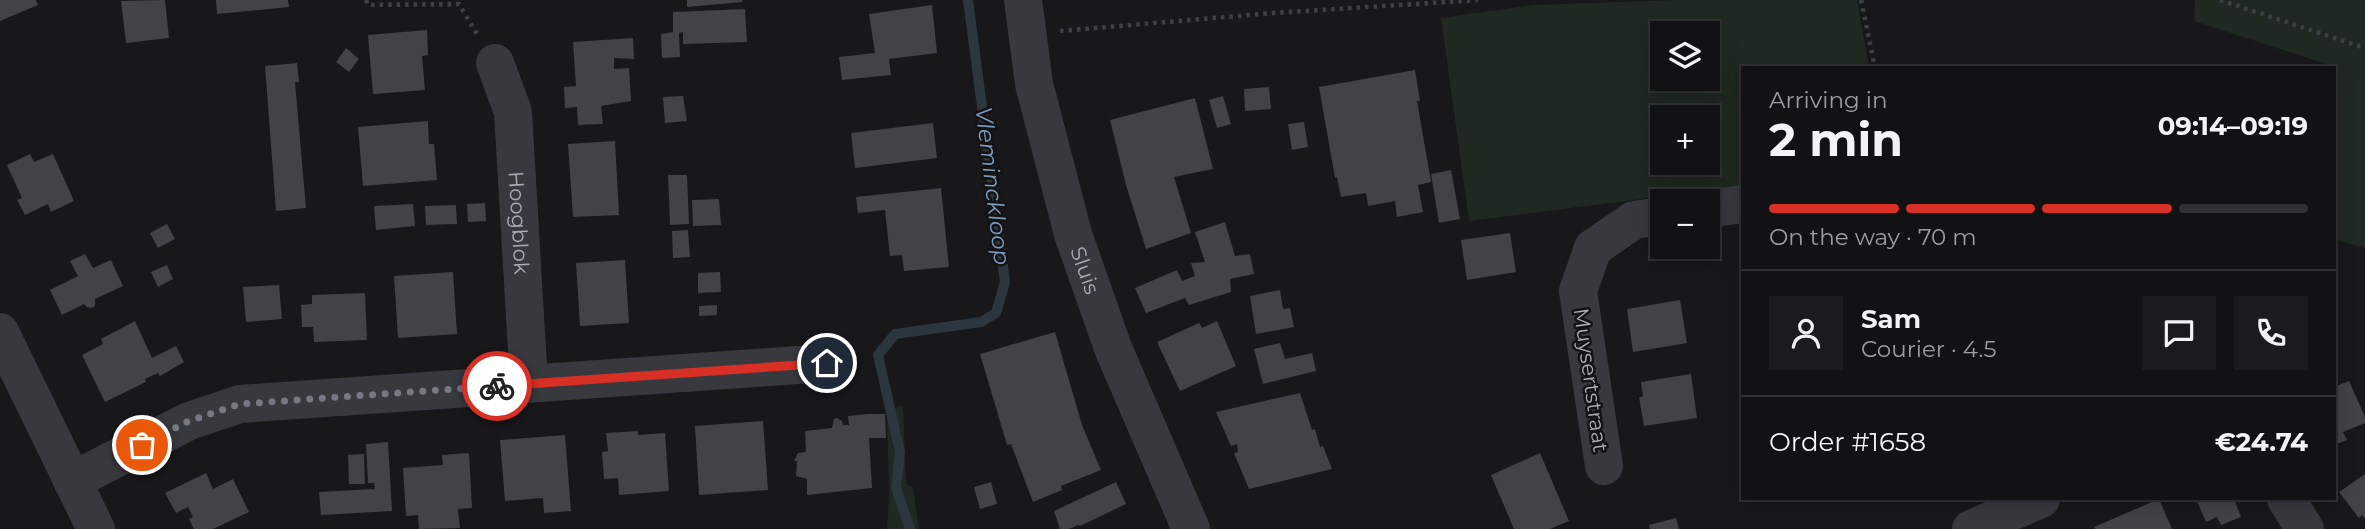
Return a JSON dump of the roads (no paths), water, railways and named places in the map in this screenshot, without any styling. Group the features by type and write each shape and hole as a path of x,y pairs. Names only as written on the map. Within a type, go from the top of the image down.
{"street":[{"name":"Sluis","path":"1026,17 1034,84 1073,234 1113,348 1191,529"},
{"name":"Hoogblok","path":"495,63 513,112 529,384"},
{"path":"1720,207 1741,204"},
{"name":"Muysertstraat","path":"1604,466 1578,291 1593,248 1634,220 1650,218"},
{"path":"0,331 96,529"},
{"path":"72,481 189,421 240,404 827,363"},
{"path":"1971,529 2039,500"},
{"path":"2287,500 2305,529"}],"waterway":[{"name":"Vleminckloop","path":"910,529 896,488 900,452 878,355 895,334 981,322 996,313 1005,282 968,0"}]}
